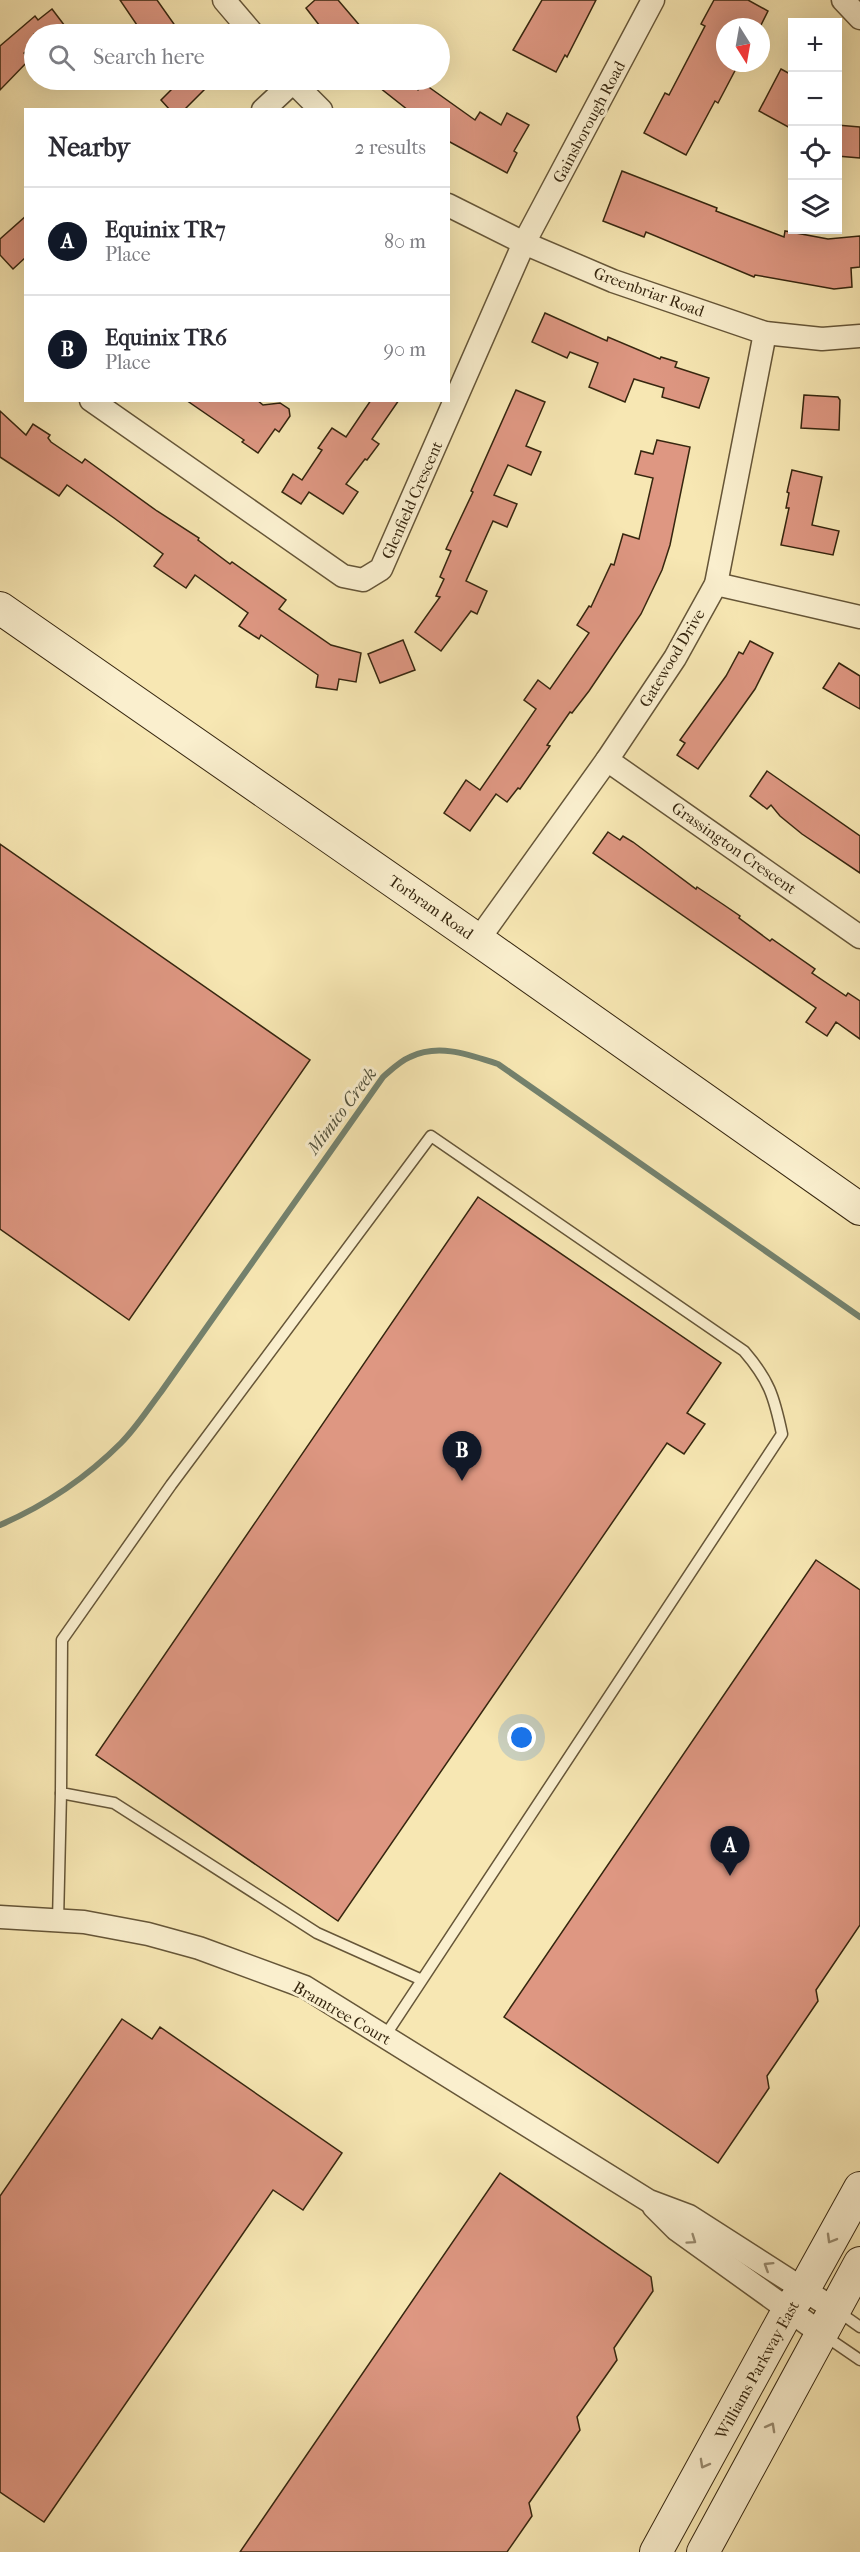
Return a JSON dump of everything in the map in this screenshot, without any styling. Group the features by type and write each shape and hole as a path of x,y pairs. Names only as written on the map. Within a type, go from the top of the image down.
{"main road":[{"name":"Torbram Road","path":"0,608 860,1209"},
{"name":"Williams Parkway East","path":"656,2552 860,2188"},
{"path":"703,2552 860,2263"}],"street":[{"path":"224,0 244,24"},
{"name":"Gainsborough Road","path":"524,243 653,0"},
{"path":"843,0 860,18"},
{"path":"265,108 283,90"},
{"path":"301,90 319,108"},
{"name":"Greenbriar Road","path":"450,206 524,243 613,280 765,333 822,339 860,336"},
{"name":"Glenfield Crescent","path":"94,402 343,576 363,580 381,569 524,243"},
{"name":"Gatewood Drive","path":"478,940 607,760 675,658 716,584 765,333"},
{"path":"716,584 860,617"},
{"name":"Grassington Crescent","path":"607,760 860,937"},
{"name":"Bramtree Court","path":"0,1917 84,1922 148,1934 199,1948 305,1987 649,2202 689,2216 828,2321"}],"lane":[{"path":"58,1920 62,1793 62,1640 171,1485 431,1136 744,1350 762,1371 774,1396 782,1434 385,2036"},
{"path":"62,1793 114,1803 317,1933 422,1980"},
{"path":"828,2321 860,2327"},
{"path":"828,2321 860,2360"}],"building":[{"path":"120,0 157,0 174,24 136,24"},
{"path":"315,0 338,0 358,24 318,24 306,8"},
{"path":"542,0 596,0 567,57 565,55 556,72 513,50"},
{"path":"714,0 748,0 768,11 764,18 716,18 716,72 734,72 718,103 715,101 686,155 644,133 665,93 669,95 705,26 701,24"},
{"path":"52,9 63,24 26,24 35,16 38,20"},
{"path":"24,25 24,65 0,90 0,46"},
{"path":"781,69 788,73 788,127 759,111"},
{"path":"171,90 204,90 186,108 168,108 161,100"},
{"path":"383,90 433,90 475,120 480,112 501,125 507,113 529,125 514,151 517,153 507,173 450,142 450,108 405,108"},
{"path":"842,125 860,127 860,158 842,156"},
{"path":"622,171 784,237 785,231 788,234 828,239 860,236 860,267 851,268 852,287 834,289 755,275 754,277 646,232 644,237 603,221"},
{"path":"24,218 24,259 13,269 0,255 0,239"},
{"path":"545,313 607,341 608,337 660,359 661,357 677,362 675,367 709,378 699,408 662,397 664,388 634,379 625,402 589,387 598,363 570,352 567,358 532,342"},
{"path":"516,390 545,402 526,446 541,452 531,475 508,465 494,495 517,504 507,527 493,521 466,581 487,591 477,614 471,611 441,651 415,632 440,597 436,596 444,579 440,577 451,551 446,549"},
{"path":"804,395 838,397 840,400 839,430 801,428"},
{"path":"189,402 259,402 263,405 280,403 289,409 290,416 279,432 275,429 258,453 242,442 244,440"},
{"path":"370,402 398,402 372,439 379,444 346,484 358,492 343,514 309,492 301,504 282,492 293,474 302,480 322,450 318,448 332,428 346,437"},
{"path":"0,411 26,435 33,424 50,435 48,438 51,442 82,463 85,459 199,538 198,540 230,564 232,562 286,600 279,609 331,645 361,653 356,682 339,679 337,690 316,687 318,675 261,635 259,639 239,626 248,613 195,575 186,588 154,566 163,554 67,485 59,496 0,457"},
{"path":"657,440 690,447 670,545 662,570 641,614 589,691 572,713 570,712 547,745 550,746 520,789 518,788 507,802 496,794 470,831 444,813 466,780 480,790 536,709 524,700 538,680 550,689 589,633 577,625 589,606 591,607 611,564 614,565 623,534 639,539 653,478 635,474 641,451 653,454"},
{"path":"792,470 822,477 812,525 839,531 833,555 781,545 789,508 786,508 789,493 787,492"},
{"path":"403,640 415,670 380,683 368,654"},
{"path":"750,641 773,653 755,689 698,769 677,755 685,743 680,740 726,676 739,652 743,654"},
{"path":"839,663 860,676 860,709 823,688"},
{"path":"767,771 860,836 860,873 802,834 780,816 771,805 767,809 750,796"},
{"path":"608,832 620,840 623,836 633,842 696,889 697,887 740,916 739,918 770,941 772,939 815,969 812,973 846,996 848,993 860,1001 860,1039 836,1022 827,1036 806,1022 816,1008 593,853"},
{"path":"0,844 310,1060 129,1320 0,1229"},
{"path":"478,1197 721,1363 687,1413 705,1424 684,1454 667,1443 338,1921 96,1755"},
{"path":"816,1560 860,1590 860,1925 816,1990 818,2001 767,2076 769,2088 718,2163 504,2017"},
{"path":"122,2019 152,2039 160,2027 342,2153 303,2210 273,2190 44,2522 0,2492 0,2196"},
{"path":"500,2173 651,2277 653,2291 614,2348 617,2360 577,2417 580,2430 529,2503 532,2516 507,2552 240,2552"}],"waterway":[{"name":"Mimico Creek","path":"0,1525 65,1490 108,1456 137,1425 383,1077 403,1061 421,1053 454,1052 498,1064 860,1317"}],"place":[{"name":"Equinix TR6","path":"462,1481"},
{"name":"Equinix TR7","path":"730,1876"}]}
